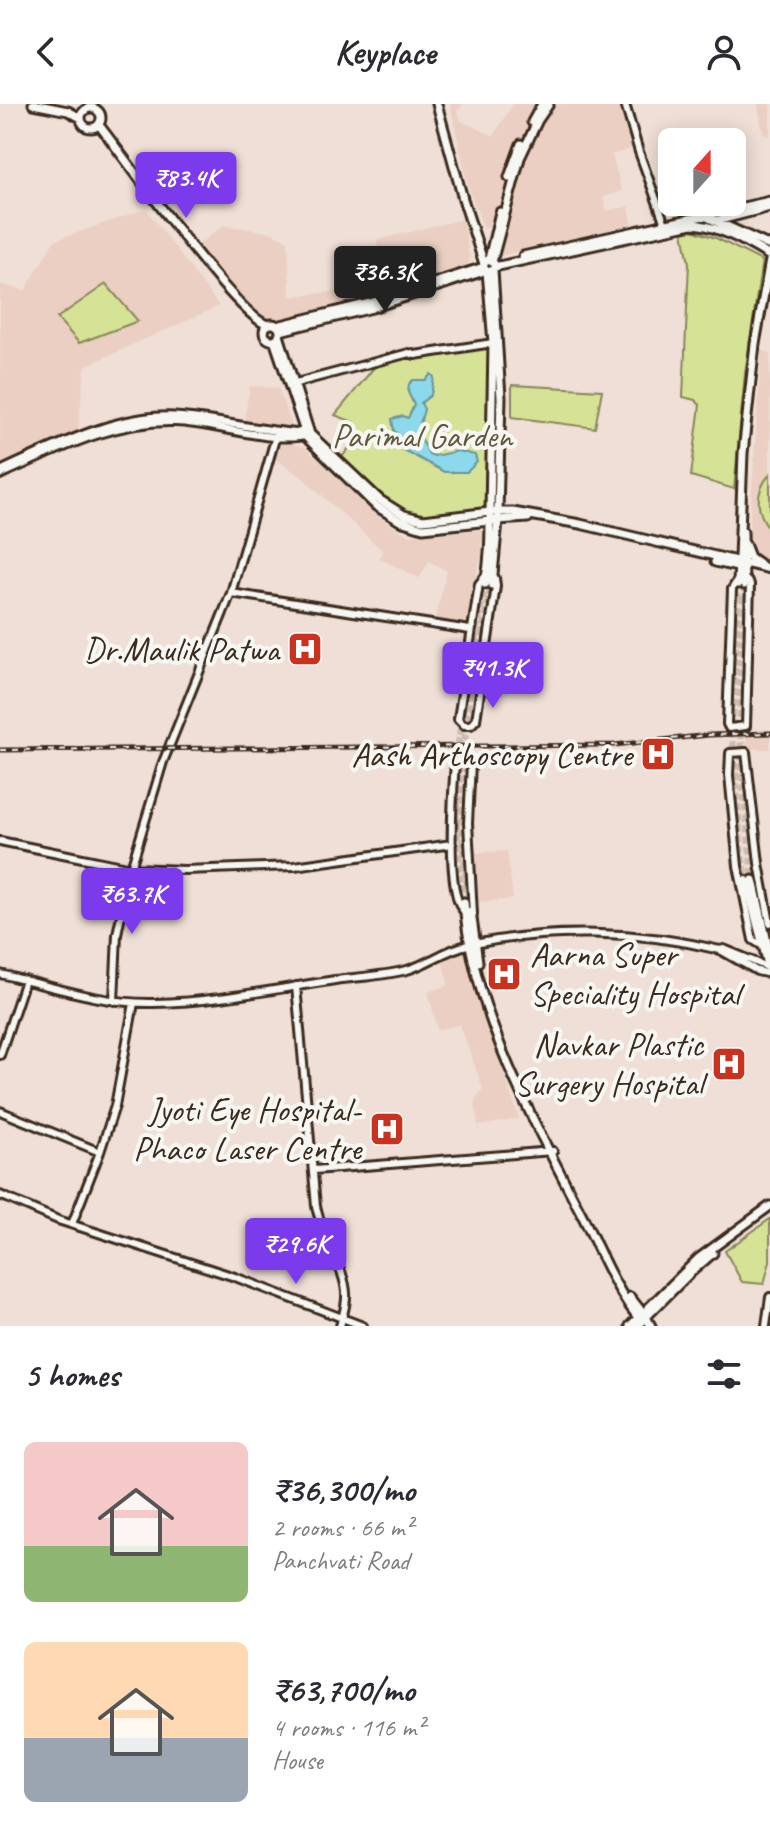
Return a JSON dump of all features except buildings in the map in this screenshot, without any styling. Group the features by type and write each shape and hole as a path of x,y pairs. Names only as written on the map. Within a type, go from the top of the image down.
{"main road":[{"path":"33,104 68,111 85,110"},
{"path":"54,104 99,113 97,126 225,295 244,315 274,331 296,383 307,432"},
{"path":"439,104 463,199 489,266"},
{"path":"439,104 489,266 501,398 489,585"},
{"path":"494,516 493,343 489,266 515,157 542,104"},
{"path":"489,266 520,158 549,104"},
{"path":"85,110 85,127 97,126"},
{"path":"746,208 770,204"},
{"path":"716,221 770,204"},
{"path":"274,331 372,308 489,266 706,216 770,253"},
{"path":"489,266 692,224 723,232 770,253"},
{"path":"741,582 746,422 770,253"},
{"path":"743,565 750,423 770,283"},
{"path":"274,331 307,432 380,500 404,515 431,520 513,512 580,524 769,569"},
{"path":"743,538 750,557 769,569"},
{"path":"770,955 749,880 748,889 761,945 770,970"},
{"path":"464,902 477,957 504,1041 551,1151 615,1281 643,1321"},
{"path":"630,1326 643,1321 699,1258 770,1209"}],"street":[{"path":"625,104 665,224"},
{"path":"296,383 409,353 415,355 493,343"},
{"path":"3,472 76,442 116,430 160,422 277,434 307,432"},
{"path":"114,1001 117,934 131,868 163,762 231,593 277,434"},
{"path":"491,574 496,586 476,720 471,725 464,725 458,719 470,630 479,584 491,574"},
{"path":"741,582 750,584 746,726 729,728 732,589 741,582"},
{"path":"231,593 470,630"},
{"path":"761,945 753,940 738,866 729,775 730,753 746,752 759,863 770,923"},
{"path":"462,758 471,763 469,844 474,899 469,913 457,902 452,844 455,762 462,758"},
{"path":"0,841 131,868 185,870 294,866 452,844"},
{"path":"0,974 114,1001 171,1002 409,969 473,942 498,938 636,935 724,949 770,970"},
{"path":"0,1055 25,980"},
{"path":"296,986 320,1227 335,1257 346,1294 341,1323"},
{"path":"72,1224 100,1152 120,1086 134,1003"},
{"path":"0,1111 100,1152"},
{"path":"314,1170 551,1151"},
{"path":"0,1195 72,1224 235,1277 341,1323 363,1326"},
{"path":"766,1326 770,1297"}],"shaded area":[{"path":"450,104 464,104 457,111 461,121 494,136 513,104 536,104 491,226 484,228 469,190"},
{"path":"552,104 623,104 635,147 612,155 622,191 603,197 607,211 629,206 632,224 500,256 517,183 532,138"},
{"path":"758,104 770,104 770,136 763,134"},
{"path":"146,209 219,306 85,366 78,429 72,436 0,469 0,284 25,291 54,241"},
{"path":"463,219 470,262 468,266 378,298 274,320 259,315 240,300 197,246 224,225 272,233 288,241 290,297 338,291 344,301 369,297 378,292 377,240"},
{"path":"762,350 770,354 770,566 748,563 747,558"},
{"path":"250,386 278,388 292,426 277,431 243,427"},
{"path":"282,442 304,447 387,523 408,535 481,530 488,535 478,568 468,626 434,621 447,571 429,561 419,578 379,558 383,551 302,477 274,458"},
{"path":"747,732 770,732 770,749 746,749"},
{"path":"507,851 513,899 478,902 474,853"},
{"path":"464,952 519,1119 478,1126 475,1099 483,1089 460,1024 438,1030 428,992 449,985 442,960"},
{"name":"Navkar Plastic Surgery Hospital","path":"721,1057 738,1057 737,1073 721,1072"}],"green space":[{"path":"692,230 716,238 762,261 745,373 734,489 691,476 700,405 683,397 689,263 683,232"},
{"path":"106,284 138,321 79,343 57,318"},
{"name":"Parimal Garden","path":"490,348 487,506 485,509 440,518 406,514 382,498 341,458 354,442 344,432 353,422 335,415 377,364 408,356 411,359"},
{"path":"512,385 602,390 595,428 512,417"},
{"path":"770,474 770,529 759,509 759,494"},
{"path":"770,1219 770,1261 764,1284 742,1282 725,1251"}],"water":[{"path":"431,374 434,377 431,395 421,403 424,409 418,432 429,454 434,456 458,451 475,455 477,462 467,472 444,472 398,447 402,444 394,431 392,419 408,418 414,405 408,392 409,384 413,380 426,380"}],"tunnel":[{"path":"464,902 456,776 465,693 485,584"},
{"path":"738,584 732,731 746,880"},
{"path":"470,908 462,830 462,777 471,694 492,585"},
{"path":"744,585 740,698 742,774 753,880"}],"railway":[{"path":"0,750 614,745 709,735 770,733"}],"place":[{"name":"Dr.Maulik Patwa","path":"305,649"},
{"name":"Aash Arthoscopy Centre","path":"658,754"},
{"name":"Aarna Super Speciality Hospital","path":"504,974"},
{"name":"Navkar Plastic Surgery Hospital","path":"729,1064"},
{"name":"Jyoti Eye Hospital- Phaco Laser Centre","path":"387,1129"}]}
